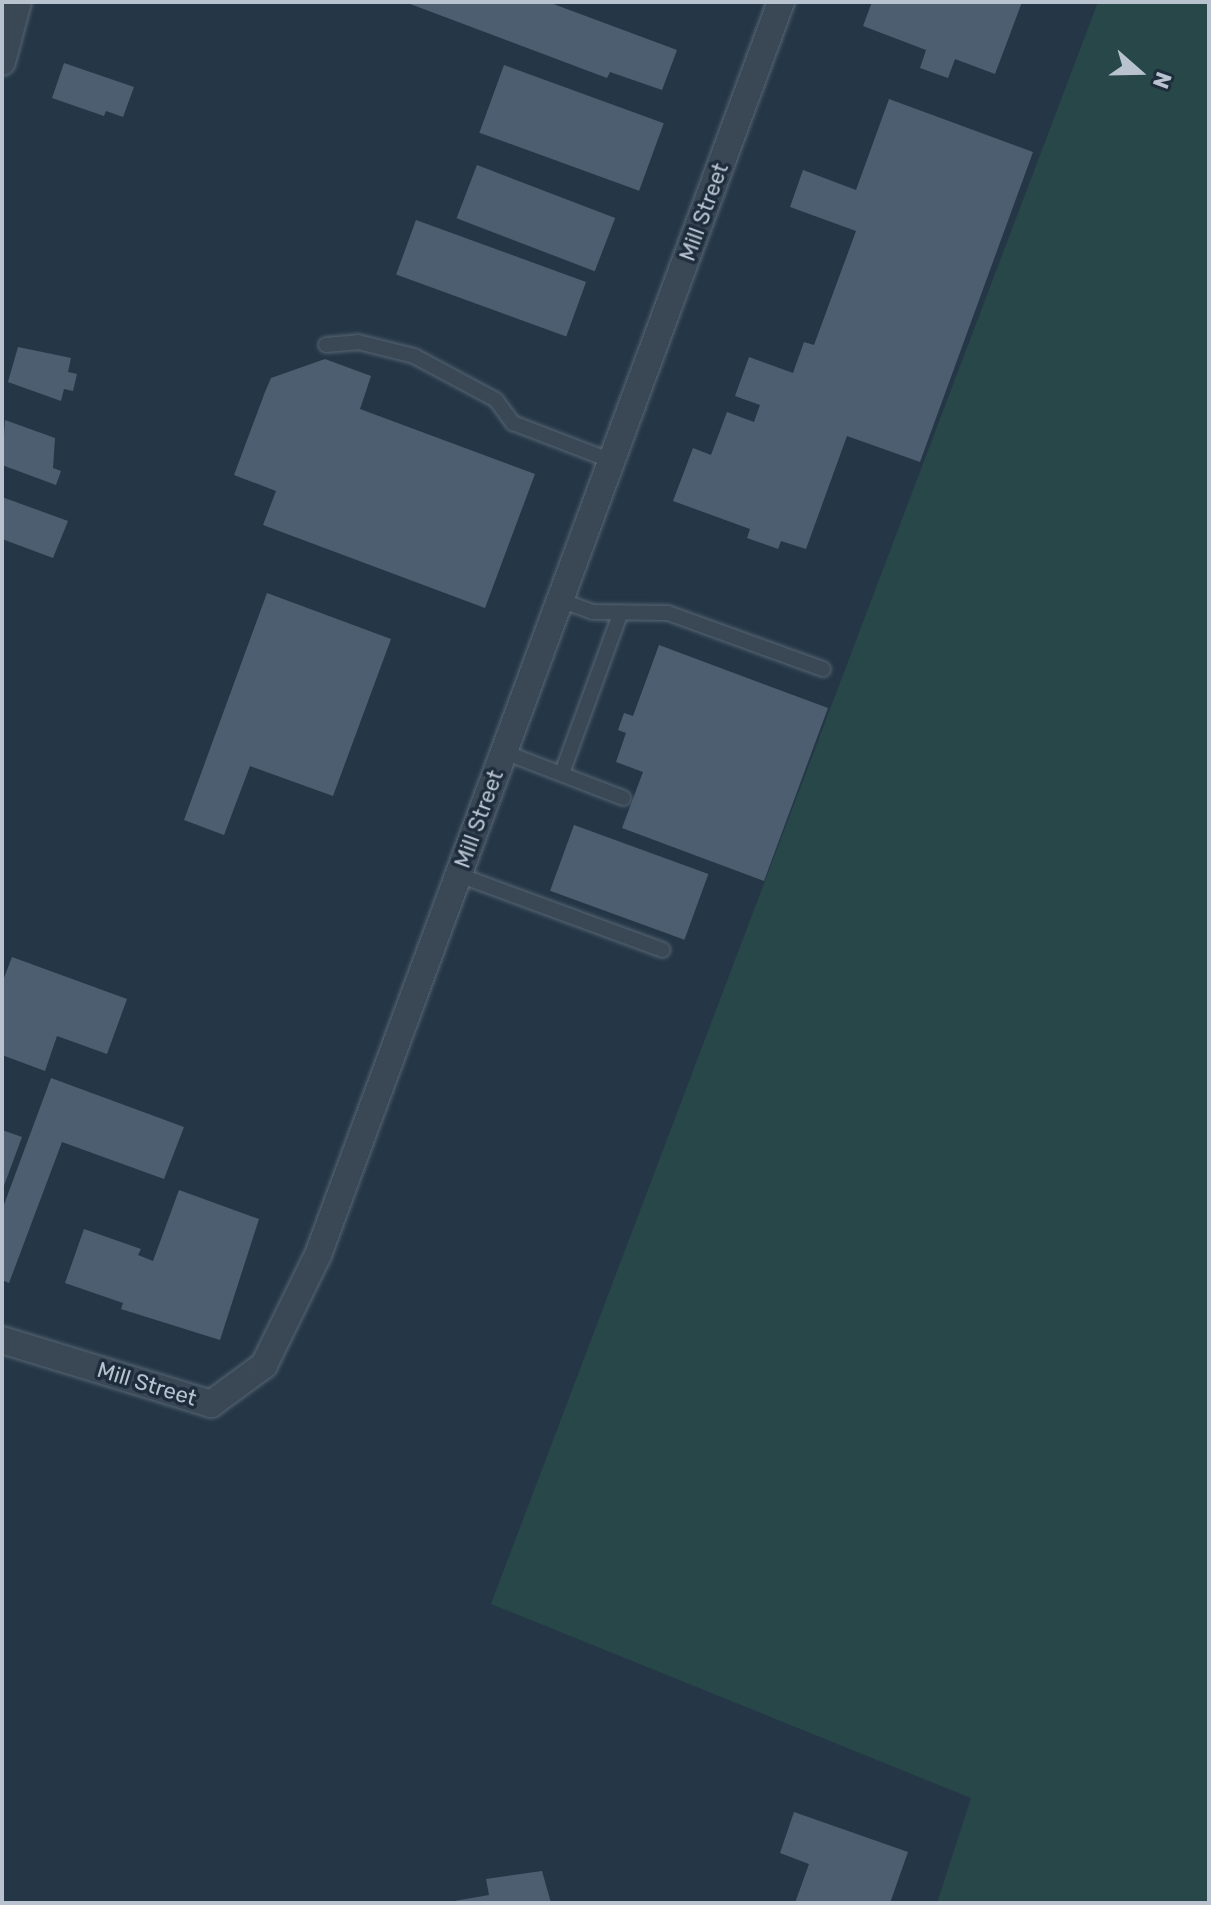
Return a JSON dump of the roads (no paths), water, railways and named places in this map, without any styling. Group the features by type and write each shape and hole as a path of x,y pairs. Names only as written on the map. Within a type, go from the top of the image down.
{"street":[{"path":"2,62 18,2"},
{"name":"Mill Street","path":"2,1340 211,1404 264,1365 318,1255 781,2"}],"lane":[{"path":"326,345 358,342 414,356 496,400 513,423 612,461"},
{"path":"560,600 593,612 668,613 823,669"},
{"path":"562,773 621,612"},
{"path":"504,752 623,798"},
{"path":"459,875 663,950"}]}
